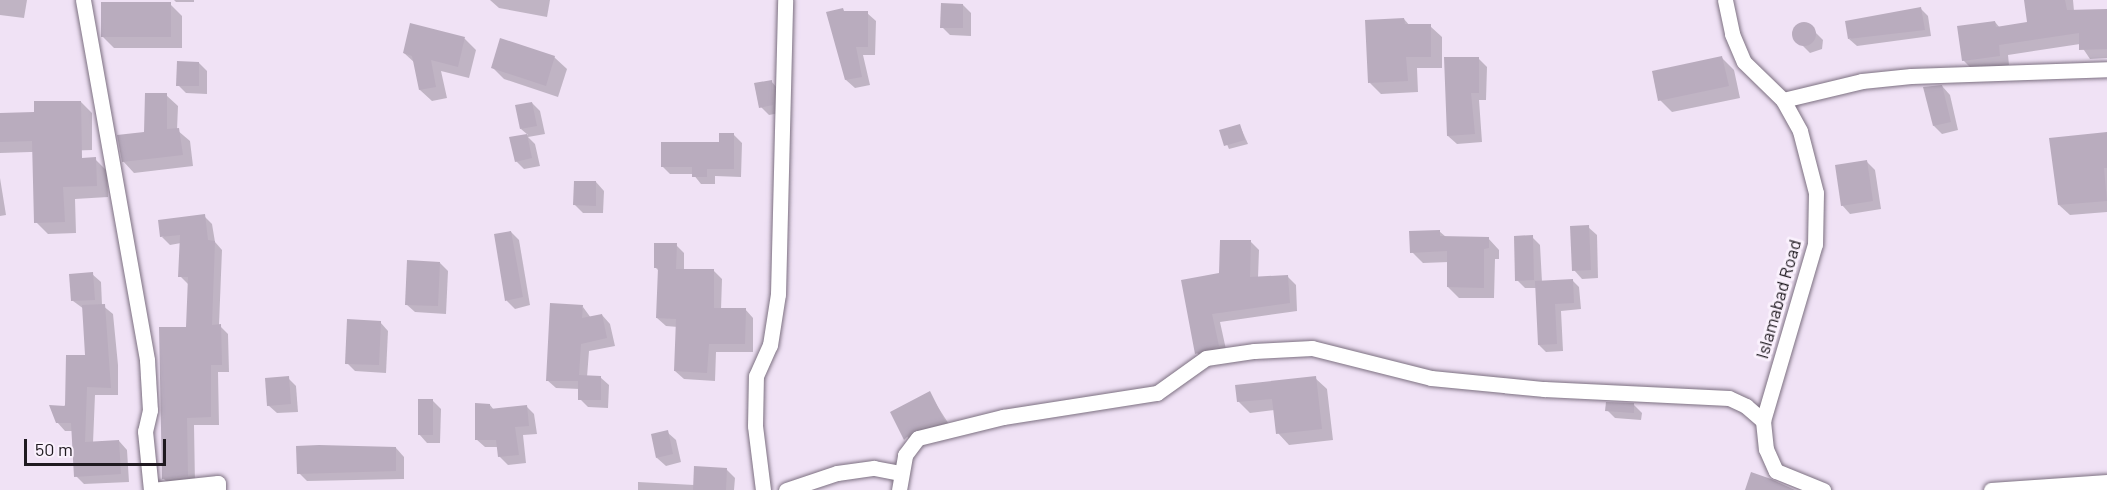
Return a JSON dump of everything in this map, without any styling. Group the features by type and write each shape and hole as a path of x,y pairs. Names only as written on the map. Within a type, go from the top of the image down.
{"street":[{"path":"82,0 147,360 150,410 145,431 152,490 218,483 218,490"},
{"path":"763,490 755,426 756,376 770,345 778,294 785,0"},
{"name":"Islamabad Road","path":"1725,0 1732,34 1744,62 1783,100 1800,131 1816,193 1815,244 1763,421 1766,449 1776,471 1823,490"},
{"path":"1783,100 1862,81 1901,77 2107,69"},
{"path":"899,490 900,473 905,455 918,438 1003,417 1157,393 1206,358 1254,351 1312,348 1431,378 1544,389 1729,398 1746,406 1763,421"},
{"path":"786,490 837,473 874,468 900,473"},
{"path":"1991,490 2107,482"}],"building":[{"path":"2024,0 2065,0 2067,10 2107,9 2107,49 2079,50 2079,33 1999,45 2000,56 1962,61 1957,26 1995,21 1996,27 2027,22"},
{"path":"101,2 171,2 171,37 101,37"},
{"path":"941,3 963,4 963,28 940,28"},
{"path":"1921,7 1925,30 1848,39 1845,21"},
{"path":"843,8 844,11 868,11 868,47 856,47 862,77 845,80 826,12"},
{"path":"1404,18 1405,24 1431,24 1431,57 1406,57 1408,81 1368,83 1365,20"},
{"path":"1804,22 1812,26 1816,34 1812,42 1804,46 1796,42 1792,34 1796,26"},
{"path":"410,23 465,37 458,67 431,60 436,87 419,90 412,56 403,53"},
{"path":"500,38 555,56 546,86 491,68"},
{"path":"1722,56 1729,86 1658,101 1652,71"},
{"path":"1444,57 1479,57 1479,93 1471,93 1475,134 1447,136"},
{"path":"177,61 199,62 199,86 176,86"},
{"path":"772,80 773,105 759,108 754,83"},
{"path":"1942,85 1951,122 1933,126 1923,87"},
{"path":"145,93 167,93 167,129 179,128 183,155 122,162 117,135 144,132"},
{"path":"34,101 81,101 82,158 96,157 97,186 63,187 65,222 34,223 32,141 0,142 0,113 34,112"},
{"path":"532,102 537,126 520,129 515,105"},
{"path":"1240,124 1245,140 1224,146 1219,130"},
{"path":"2107,132 2107,168 2104,168 2107,201 2058,205 2049,138"},
{"path":"719,133 734,133 734,169 707,169 707,177 692,177 692,167 661,167 661,142 719,142"},
{"path":"527,134 532,158 515,162 509,137"},
{"path":"1867,160 1873,201 1841,206 1835,165"},
{"path":"574,181 596,181 596,206 573,205"},
{"path":"205,214 208,240 215,241 212,325 221,324 222,365 211,365 211,417 187,418 188,476 162,479 159,327 186,327 188,277 178,277 180,235 160,237 158,220"},
{"path":"1589,225 1591,270 1572,271 1570,226"},
{"path":"1440,230 1440,236 1489,237 1489,248 1484,249 1484,288 1447,287 1447,251 1410,253 1409,231"},
{"path":"511,231 523,297 505,301 494,234"},
{"path":"1533,235 1534,280 1515,281 1514,236"},
{"path":"1220,240 1251,240 1250,277 1288,275 1290,303 1212,314 1219,346 1195,354 1181,280 1219,273"},
{"path":"654,243 677,243 676,269 714,269 714,308 746,308 745,344 709,344 707,373 674,371 676,319 656,318 658,268 654,268"},
{"path":"407,260 440,262 438,306 405,305"},
{"path":"93,272 95,300 71,301 69,274"},
{"path":"1573,279 1574,303 1555,304 1557,344 1538,345 1535,281"},
{"path":"550,303 583,305 582,318 602,314 607,338 581,344 579,375 601,376 601,400 578,400 578,381 546,381"},
{"path":"105,304 111,388 87,387 85,442 119,440 121,474 74,477 71,423 56,423 49,405 65,406 66,355 85,355 82,305"},
{"path":"347,319 381,321 379,365 345,364"},
{"path":"289,376 291,404 267,406 265,378"},
{"path":"1316,376 1322,429 1276,434 1272,399 1237,402 1235,385"},
{"path":"930,391 945,421 915,429 904,440 890,412"},
{"path":"418,399 433,399 433,435 418,435"},
{"path":"1606,402 1634,403 1634,413 1605,411"},
{"path":"475,403 490,404 490,409 527,405 529,426 515,427 519,455 498,457 496,440 475,440"},
{"path":"668,430 673,454 656,458 651,434"},
{"path":"296,446 396,447 396,471 297,474"},
{"path":"694,466 727,468 726,490 693,490"},
{"path":"1751,472 1771,479 1795,490 1745,490"}]}
